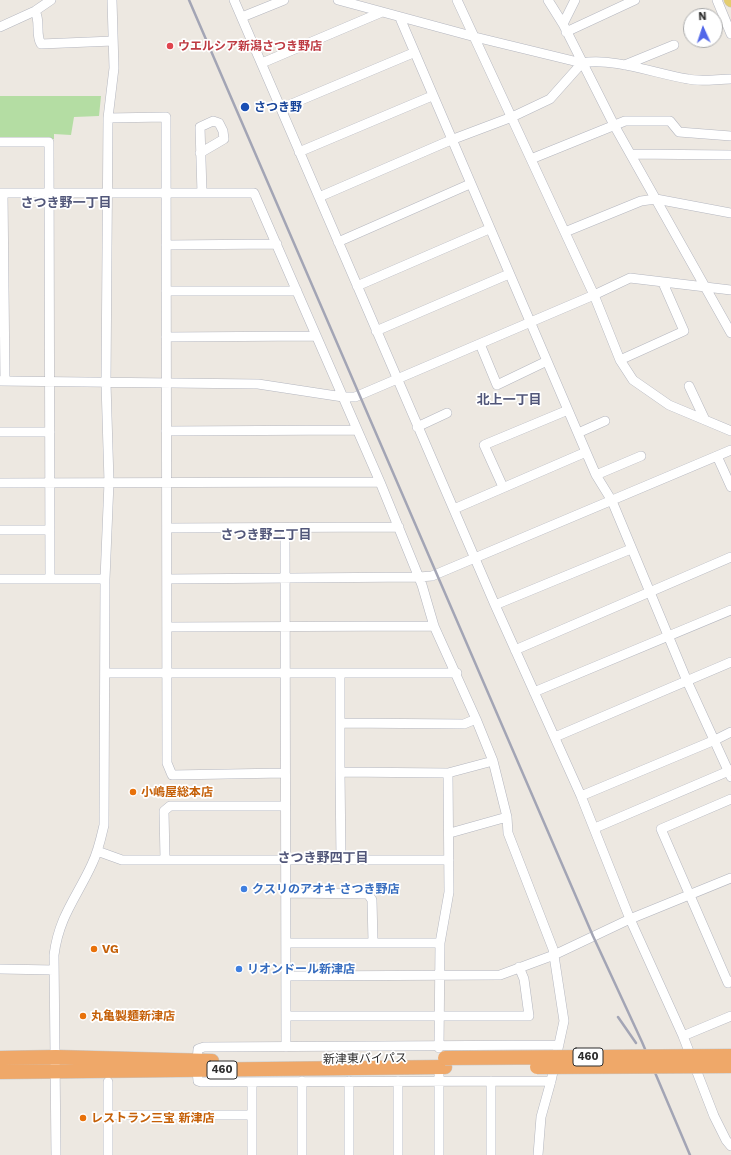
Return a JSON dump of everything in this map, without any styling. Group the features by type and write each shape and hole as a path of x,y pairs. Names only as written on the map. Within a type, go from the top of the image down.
{"highway":[{"name":"新津東バイパス","path":"0,1058 56,1065 197,1066 731,1056"},
{"name":"新津東バイパス","path":"441,1062 731,1066"},
{"name":"新津東バイパス","path":"0,1072 56,1065"}],"street":[{"path":"0,27 35,11 51,0"},
{"path":"56,1155 55,943 62,919 97,852 104,825 105,579 109,482 106,383 108,118 114,68 112,0"},
{"path":"234,0 282,108 299,152 474,558 595,828 630,919 683,1036 714,1116 726,1140 731,1146"},
{"path":"242,17 284,0"},
{"path":"338,0 400,18 582,63 589,62 624,65 690,80 731,79"},
{"path":"457,0 594,295 620,360 632,380 669,405 731,431"},
{"path":"548,0 565,28 614,125 704,288 731,333"},
{"path":"565,28 575,0"},
{"path":"565,28 635,0"},
{"path":"717,0 731,34"},
{"path":"35,11 39,18 39,40 41,44 113,41"},
{"path":"262,63 382,12"},
{"path":"400,18 413,53 596,475 612,501 687,681 730,772 595,828"},
{"path":"624,65 674,45"},
{"path":"282,108 413,53"},
{"path":"319,197 451,140 512,117 550,99 582,63"},
{"path":"299,152 432,96"},
{"path":"108,118 166,117 167,763 172,775 284,773"},
{"path":"531,158 625,121 670,122 679,132 731,136"},
{"path":"0,142 49,142 50,579"},
{"path":"200,153 202,193"},
{"path":"631,154 731,155"},
{"path":"338,242 470,184"},
{"path":"538,1155 541,1117 551,1081 564,1021 553,949 508,833 507,817 493,761 457,673 434,626 419,578 399,527 343,397 315,336 254,193 2,194 2,381 258,384 343,397 354,397 594,295 630,278 704,288 716,287 731,290"},
{"path":"565,232 641,201 656,199 731,213"},
{"path":"357,286 489,229"},
{"path":"166,245 277,244"},
{"path":"376,331 509,274"},
{"path":"620,360 684,331 663,282"},
{"path":"166,292 297,291"},
{"path":"166,337 315,336"},
{"path":"480,344 497,384 547,361"},
{"path":"690,386 705,420"},
{"path":"503,487 484,445 568,410"},
{"path":"417,427 447,413"},
{"path":"578,433 605,421"},
{"path":"166,431 356,430"},
{"path":"0,432 50,432"},
{"path":"167,579 419,578 437,574 731,450"},
{"path":"454,509 586,452"},
{"path":"596,475 641,456"},
{"path":"717,456 731,487"},
{"path":"0,483 380,482"},
{"path":"167,528 399,527"},
{"path":"285,528 286,674 284,773 287,860 286,1047"},
{"path":"0,530 50,530"},
{"path":"495,605 631,549"},
{"path":"515,650 731,557"},
{"path":"0,579 105,579"},
{"path":"534,692 731,610"},
{"path":"167,627 434,626"},
{"path":"554,738 731,662"},
{"path":"105,673 457,673"},
{"path":"340,674 341,860"},
{"path":"340,723 464,724 476,719"},
{"path":"581,796 731,732"},
{"path":"340,772 448,773 493,761"},
{"path":"440,1155 440,943 449,892 450,833 448,773"},
{"path":"731,799 661,830 728,982 731,981"},
{"path":"166,859 164,811 170,806 285,806"},
{"path":"450,833 507,817"},
{"path":"97,852 122,860 449,860"},
{"path":"286,976 500,975 554,955 630,919 731,878"},
{"path":"287,893 368,894 372,900 373,942"},
{"path":"287,943 440,943"},
{"path":"286,1016 529,1016 524,978 519,967"},
{"path":"0,969 54,970"},
{"path":"683,1036 731,1016"},
{"path":"551,1081 491,1081 441,1062 398,1081 202,1082 198,1081 198,1049 204,1047 286,1047 441,1062 559,1045"},
{"path":"349,1081 349,1155"},
{"path":"398,1081 398,1155"},
{"path":"491,1081 491,1155"},
{"path":"108,1082 108,1155"},
{"path":"252,1082 252,1155"},
{"path":"302,1082 302,1155"},
{"path":"108,1115 252,1115"}],"green space":[{"path":"0,96 101,96 99,116 74,117 71,135 54,134 54,139 0,139"}],"railway":[{"path":"189,0 593,936 642,1042 690,1155"},
{"path":"618,1017 636,1043"}],"place":[{"name":"ウエルシア新潟さつき野店","path":"170,46"},
{"name":"さつき野","path":"245,107"},
{"name":"小嶋屋総本店","path":"133,792"},
{"name":"クスリのアオキ さつき野店","path":"244,889"},
{"name":"VG","path":"94,949"},
{"name":"リオンドール新津店","path":"239,969"},
{"name":"丸亀製麺新津店","path":"83,1016"},
{"name":"レストラン三宝 新津店","path":"83,1118"}],"district":[{"name":"さつき野一丁目","path":"66,203"},
{"name":"北上一丁目","path":"509,400"},
{"name":"さつき野二丁目","path":"266,535"},
{"name":"さつき野四丁目","path":"323,858"}]}
